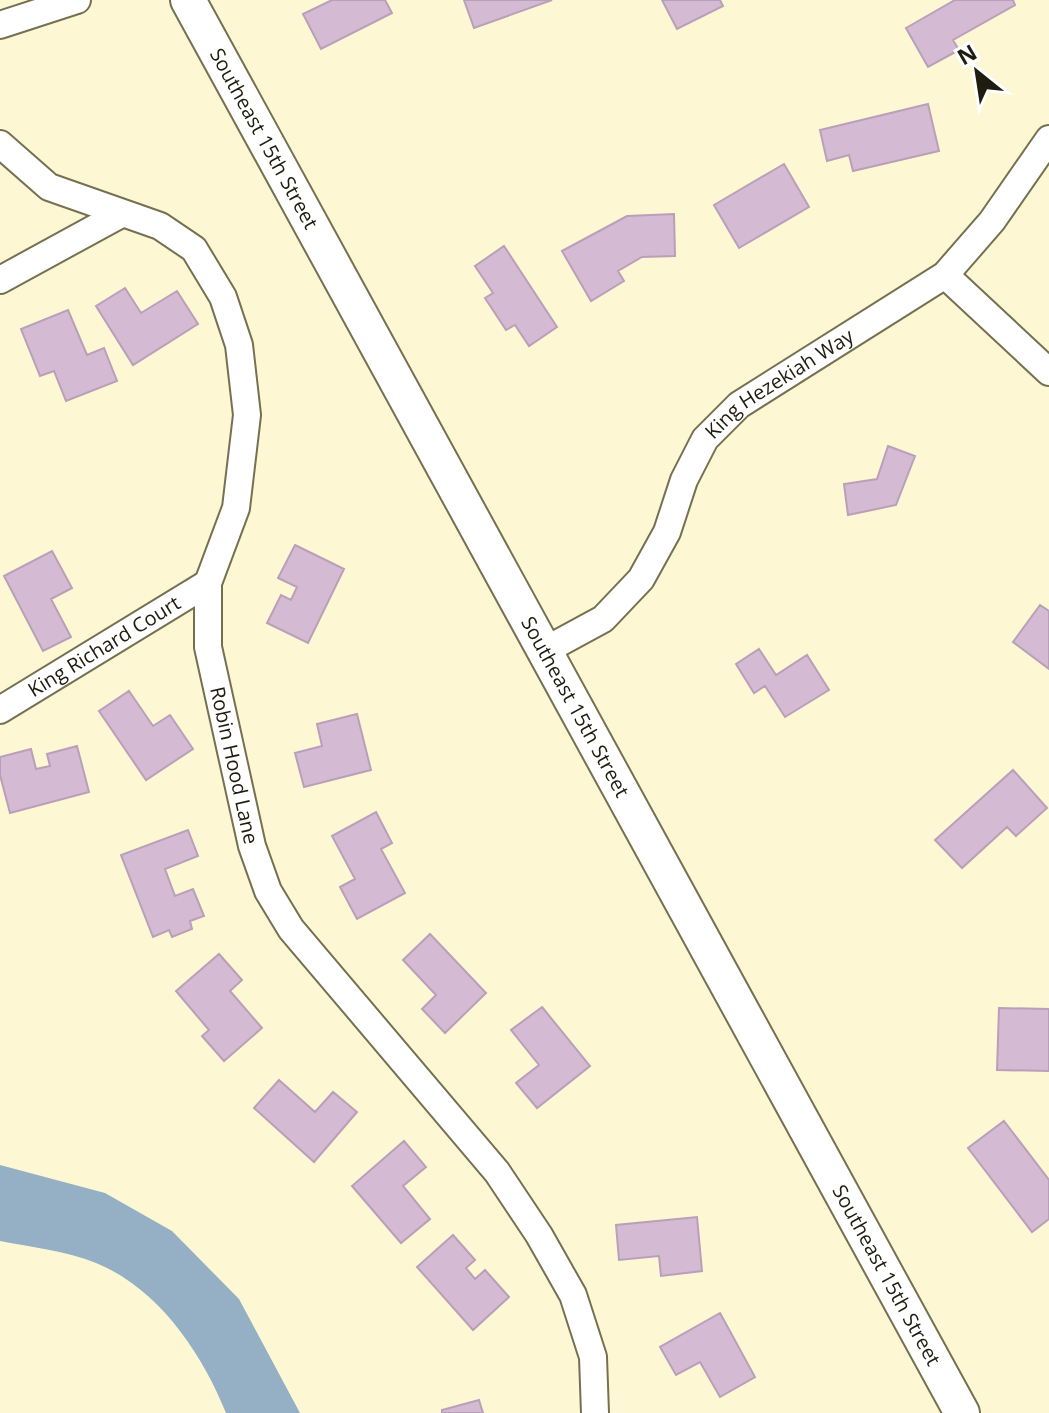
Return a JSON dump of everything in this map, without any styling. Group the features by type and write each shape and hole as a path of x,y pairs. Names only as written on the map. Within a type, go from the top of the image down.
{"main road":[{"name":"Southeast 15th Street","path":"188,0 962,1413"}],"street":[{"path":"0,25 77,0"},
{"name":"King Hezekiah Way","path":"544,651 603,619 641,579 667,532 684,480 705,439 739,405 945,275 992,221 1049,139"},
{"name":"Robin Hood Lane","path":"0,144 49,187 160,226 194,249 223,297 239,345 247,415 236,508 208,583 208,647 252,846 268,891 291,929 497,1172 539,1235 573,1295 593,1357 595,1413"},
{"path":"0,280 121,214"},
{"path":"945,275 1049,372"},
{"name":"King Richard Court","path":"0,710 208,583"}],"water":[{"path":"0,1165 105,1193 172,1231 239,1299 300,1413 226,1413 191,1346 158,1306 139,1289 118,1274 85,1259 0,1241"}],"building":[{"path":"332,0 385,0 392,13 321,49 303,14"},
{"path":"464,0 552,0 474,28"},
{"path":"662,0 720,0 723,6 677,29"},
{"path":"955,0 1013,0 1015,5 953,40 959,50 928,67 906,28"},
{"path":"928,104 939,151 853,171 849,155 827,161 820,130"},
{"path":"784,164 809,207 739,248 714,205"},
{"path":"674,214 675,256 642,257 618,271 624,281 591,301 562,251 627,216"},
{"path":"504,246 557,327 529,346 515,325 506,330 485,298 493,293 475,266"},
{"path":"125,288 141,313 177,291 198,324 133,365 96,306"},
{"path":"68,310 87,355 104,348 117,381 66,401 54,371 40,376 21,329"},
{"path":"888,446 915,456 896,505 848,515 844,484 877,479"},
{"path":"295,545 344,569 308,643 267,623 281,595 291,600 297,587 278,578"},
{"path":"52,551 72,588 51,599 71,637 43,651 4,576"},
{"path":"1040,605 1049,611 1049,669 1013,642"},
{"path":"759,649 776,675 807,655 829,690 785,717 765,686 754,693 736,664"},
{"path":"129,691 153,726 170,715 193,749 146,780 99,711"},
{"path":"357,714 371,770 304,787 295,753 322,746 317,724"},
{"path":"77,746 89,792 10,813 0,775 0,757 31,749 36,769 50,766 47,754"},
{"path":"1013,770 1047,808 1016,836 1007,827 962,868 935,840"},
{"path":"376,812 392,843 381,849 405,893 357,919 340,887 355,879 332,836"},
{"path":"188,830 198,856 165,869 175,896 193,889 204,916 190,921 192,929 172,937 169,930 153,937 121,855"},
{"path":"430,934 486,993 445,1033 422,1009 436,995 403,960"},
{"path":"219,954 242,980 230,991 262,1028 224,1061 202,1036 209,1030 176,991"},
{"path":"542,1007 590,1066 537,1108 516,1083 539,1065 511,1030"},
{"path":"999,1008 1049,1009 1049,1071 997,1070"},
{"path":"279,1080 315,1112 333,1092 357,1112 314,1162 254,1108"},
{"path":"1004,1121 1049,1180 1049,1219 1032,1232 968,1148"},
{"path":"404,1141 426,1167 403,1186 430,1219 401,1243 352,1186"},
{"path":"697,1217 702,1271 661,1276 659,1256 619,1260 616,1225"},
{"path":"453,1235 475,1260 466,1268 475,1279 485,1270 509,1297 473,1330 417,1267"},
{"path":"720,1313 755,1377 720,1397 700,1362 676,1375 660,1347"},
{"path":"479,1400 483,1413 442,1413 442,1410"}]}
